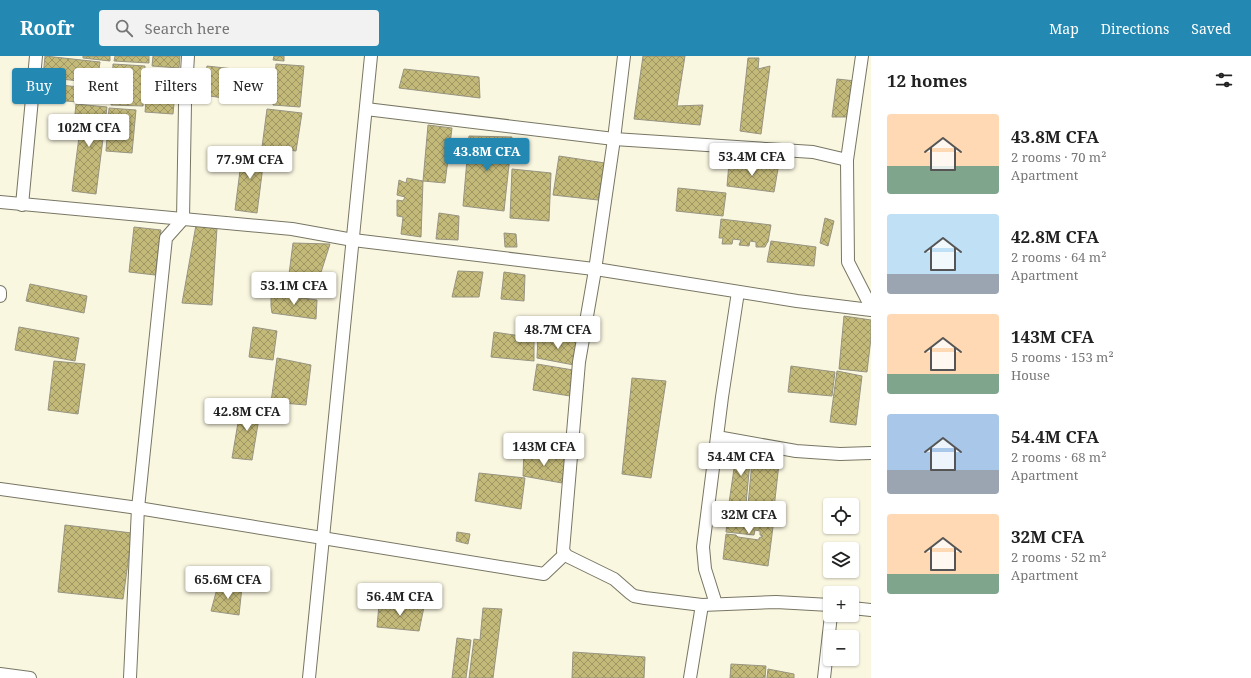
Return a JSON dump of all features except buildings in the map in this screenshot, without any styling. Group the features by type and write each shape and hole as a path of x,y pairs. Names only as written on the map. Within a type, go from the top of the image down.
{"street":[{"path":"22,204 36,56"},
{"path":"130,678 138,508 166,238 183,219 185,104 188,56"},
{"path":"309,678 371,56"},
{"path":"624,56 614,139 595,270 579,362 563,551 567,556 614,579 634,596 702,605 776,602 823,605"},
{"path":"862,56 847,160 848,262 871,309"},
{"path":"366,109 614,139 813,152 847,160"},
{"path":"0,202 292,229 353,240 595,270 797,301 871,309"},
{"path":"716,604 705,569 703,547 722,397 738,292"},
{"path":"717,437 796,451 840,454 871,454"},
{"path":"0,489 138,508 544,574 565,554"},
{"path":"690,678 702,605"},
{"path":"859,609 871,610"},
{"path":"824,678 830,622"},
{"path":"0,674 30,678"}]}
